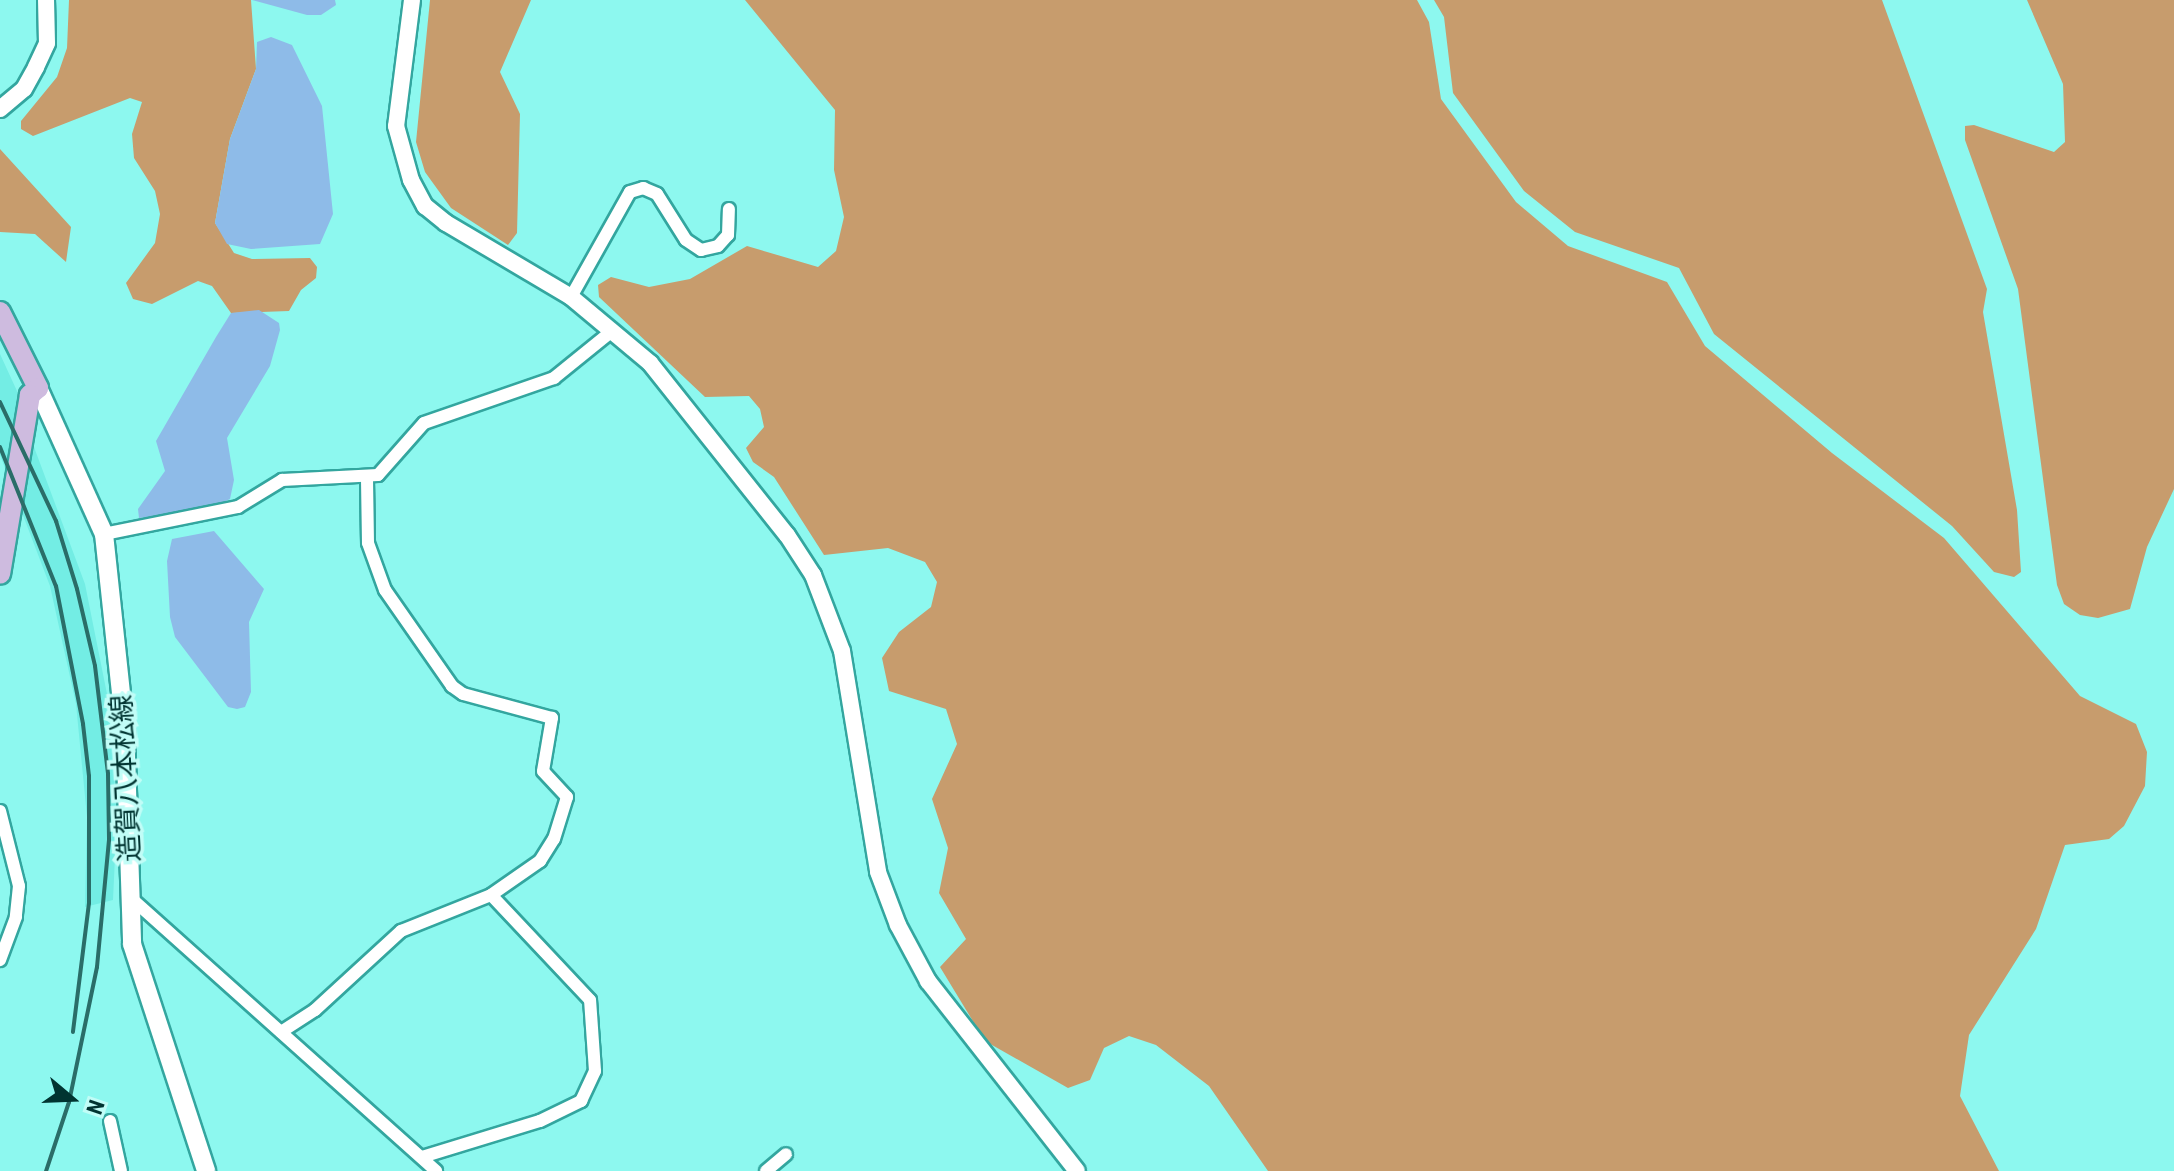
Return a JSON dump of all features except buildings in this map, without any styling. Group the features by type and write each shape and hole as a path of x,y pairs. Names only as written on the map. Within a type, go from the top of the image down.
{"main road":[{"path":"0,312 38,388 30,395 0,574"},
{"name":"造賀八本松線","path":"38,388 104,534 119,657 132,944 206,1171"}],"street":[{"path":"0,109 24,89 47,43 46,0"},
{"path":"412,0 396,126 411,180 425,206 446,223 571,297 612,331 682,399 787,535 813,575 842,651 868,823 898,925 928,981 1077,1171"},
{"path":"571,297 630,192 643,188 657,194 686,240 701,250 718,246 728,235 729,209"},
{"path":"104,534 238,507 282,480 367,480 385,469 424,423 554,378 612,331"},
{"path":"281,1032 315,1010 401,931 491,895 540,861 554,839 567,797 543,771 552,718 463,694 452,686 385,590 372,559 367,480"},
{"path":"0,811 19,886 16,917 0,960"},
{"path":"422,1157 540,1121 581,1101 595,1071 590,1000 491,895"},
{"path":"132,899 436,1171"},
{"path":"110,1121 121,1171"},
{"path":"766,1171 786,1154"}],"shaded area":[{"path":"69,0 251,0 256,69 230,139 215,223 234,253 252,259 310,258 317,267 316,278 301,290 289,311 231,313 212,286 198,281 152,304 133,299 126,283 155,243 160,214 155,191 134,158 132,134 142,102 130,98 33,136 21,129 21,121 57,77 67,48"},
{"path":"252,0 335,0 336,5 321,15 307,15"},
{"path":"430,0 531,0 500,72 520,114 517,233 508,245 451,208 425,172 416,142"},
{"path":"745,0 1417,0 1429,22 1441,99 1516,202 1568,246 1667,282 1705,346 1832,453 1944,538 2080,696 2136,724 2147,752 2145,786 2124,826 2109,839 2065,845 2036,929 1969,1035 1960,1096 1999,1171 1268,1171 1209,1086 1156,1045 1129,1036 1104,1048 1090,1080 1068,1088 985,1041 940,967 966,939 939,893 948,848 932,799 957,744 946,709 889,691 882,658 899,632 931,607 937,582 925,562 888,548 824,555 774,477 753,462 746,448 764,427 760,409 749,396 705,397 599,297 598,285 611,277 649,287 690,279 747,246 818,267 836,251 844,217 834,170 835,110"},
{"path":"1434,0 1882,0 1987,289 1983,312 2017,510 2021,572 2014,577 1994,572 1952,526 1714,334 1679,268 1575,232 1524,191 1453,93 1444,17"},
{"path":"2027,0 2174,0 2174,489 2147,547 2130,609 2098,618 2080,615 2064,604 2057,585 2018,289 1965,140 1965,126 1974,125 2054,152 2065,142 2063,84"},
{"path":"271,37 292,45 322,106 333,214 320,244 251,249 227,244 215,223 230,139 256,69 257,42"},
{"path":"0,149 71,227 66,262 35,234 0,232"},
{"path":"259,310 279,323 280,330 270,366 227,438 234,480 230,499 206,510 139,518 138,509 165,471 156,441 216,337 231,313"},
{"path":"0,354 34,428 34,447 85,584 108,699 117,814 113,900 85,907 87,817 76,704 50,586 0,455"},
{"path":"214,531 264,589 249,622 251,692 245,707 237,709 228,707 175,637 170,617 167,561 172,539"}],"railway":[{"path":"0,402 56,521 77,589 95,666 108,774 109,840 97,967 69,1102 46,1171"},
{"path":"0,447 56,586 83,724 89,776 89,903 73,1032"}]}
